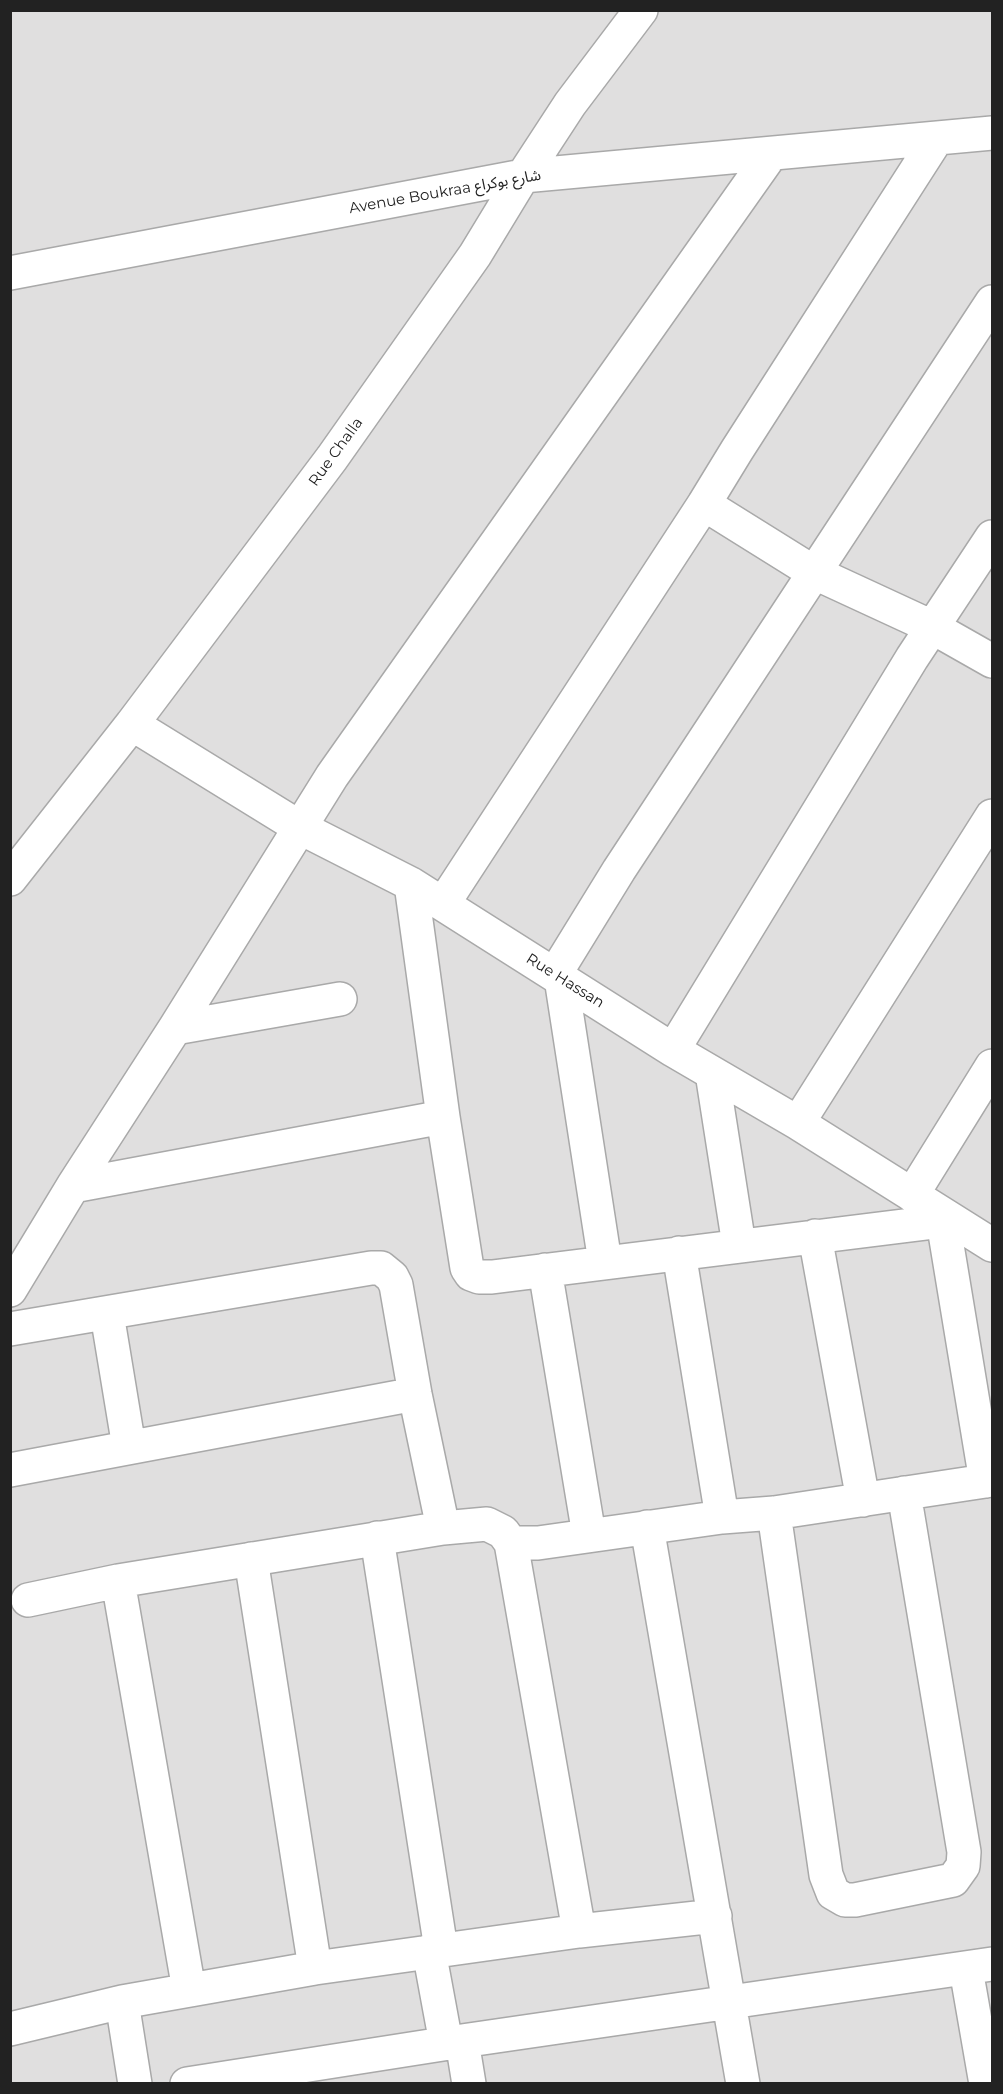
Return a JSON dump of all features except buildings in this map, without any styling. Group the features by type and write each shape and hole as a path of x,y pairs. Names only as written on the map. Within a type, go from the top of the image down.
{"street":[{"name":"Rue Challa","path":"10,879 132,724 359,420 475,255 570,104 641,10"},
{"name":"Avenue Boukraa شارع بوكراع","path":"10,273 523,176 993,133"},
{"path":"443,904 704,504 937,138"},
{"path":"10,1290 73,1186 175,1028 332,776 771,154"},
{"path":"605,1262 558,976 619,870 813,572 993,302"},
{"path":"704,504 813,572 932,627 993,661"},
{"path":"673,1050 932,627 993,537"},
{"name":"Rue Hassan","path":"132,724 299,827 411,884 673,1050 798,1123 931,1209 993,1245"},
{"path":"798,1123 993,816"},
{"path":"411,884 443,1117 467,1268 471,1274 484,1278 815,1236 931,1209"},
{"path":"175,1028 340,999"},
{"path":"511,1543 538,1543 722,1516 774,1513 989,1481 981,1374 931,1209 993,1066"},
{"path":"712,1073 739,1245"},
{"path":"73,1186 443,1117"},
{"path":"815,1236 863,1500"},
{"path":"679,1253 722,1516"},
{"path":"10,1329 381,1268 392,1277 396,1285 443,1528"},
{"path":"545,1270 589,1535"},
{"path":"107,1314 129,1447"},
{"path":"10,1470 416,1394"},
{"path":"774,1513 826,1875 833,1893 845,1900 855,1900 953,1880 963,1866 964,1852 904,1493"},
{"path":"28,1600 118,1581 443,1528 487,1524 503,1532 511,1543 579,1931"},
{"path":"647,1527 743,2084"},
{"path":"377,1538 435,1950 454,2042 469,2084"},
{"path":"251,1558 315,1968"},
{"path":"118,1581 189,1990"},
{"path":"10,2029 122,2002 315,1968 579,1931 715,1916"},
{"path":"187,2084 454,2042 979,1966 986,2084"},
{"path":"122,2002 135,2084"}],"shaded area":[{"path":"11,11 992,11 992,2083 11,2083"}]}
